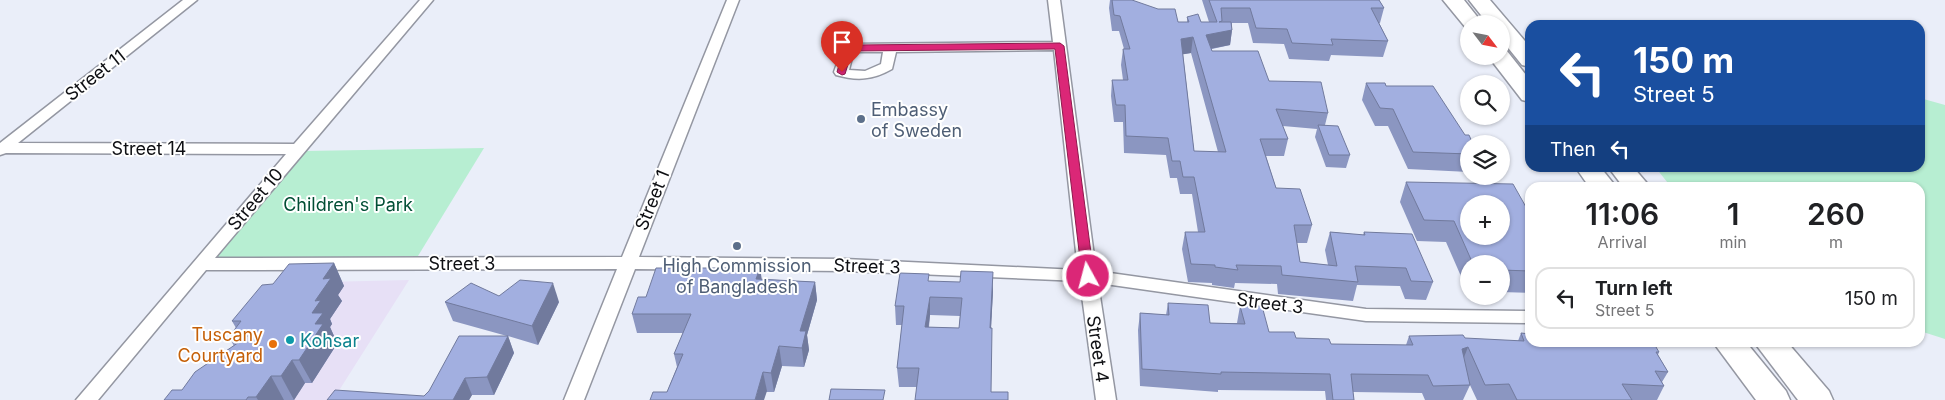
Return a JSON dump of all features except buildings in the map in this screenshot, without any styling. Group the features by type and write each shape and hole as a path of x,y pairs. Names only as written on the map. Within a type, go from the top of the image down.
{"main road":[{"path":"1454,0 1466,15"},
{"path":"1479,0 1492,15"},
{"path":"1510,37 1525,54"},
{"path":"1507,65 1525,84"},
{"path":"1591,172 1599,182"},
{"path":"1624,172 1633,182"},
{"path":"1732,347 1774,400"},
{"path":"1773,347 1817,400"}],"street":[{"name":"Street 11","path":"1,149 191,0"},
{"name":"Street 10","path":"86,400 298,149 427,0"},
{"name":"Street 1","path":"574,400 733,0"},
{"name":"Street 4","path":"1054,0 1088,276 1106,400"},
{"path":"890,49 887,66 879,71 865,76 842,72 846,57 854,48 1060,46"},
{"name":"Street 14","path":"1,149 298,149"},
{"name":"Street 3","path":"201,264 627,263 845,265 1088,276 1258,302 1366,315 1525,317"}],"shaded area":[{"path":"409,280 333,400 192,400 281,283"}],"green space":[{"path":"1925,99 1945,105 1945,339 1925,333 1925,182 1667,182 1659,172 1925,172"},
{"name":"Children's Park","path":"484,148 418,256 211,260 304,151"}],"place":[{"name":"Embassy of Sweden","path":"861,119"},
{"name":"High Commission of Bangladesh","path":"737,246"},
{"name":"Kohsar","path":"290,340"},
{"name":"Tuscany Courtyard","path":"273,344"}],"route":[{"path":"842,72 846,57 854,48 1060,46 1088,276"}]}
